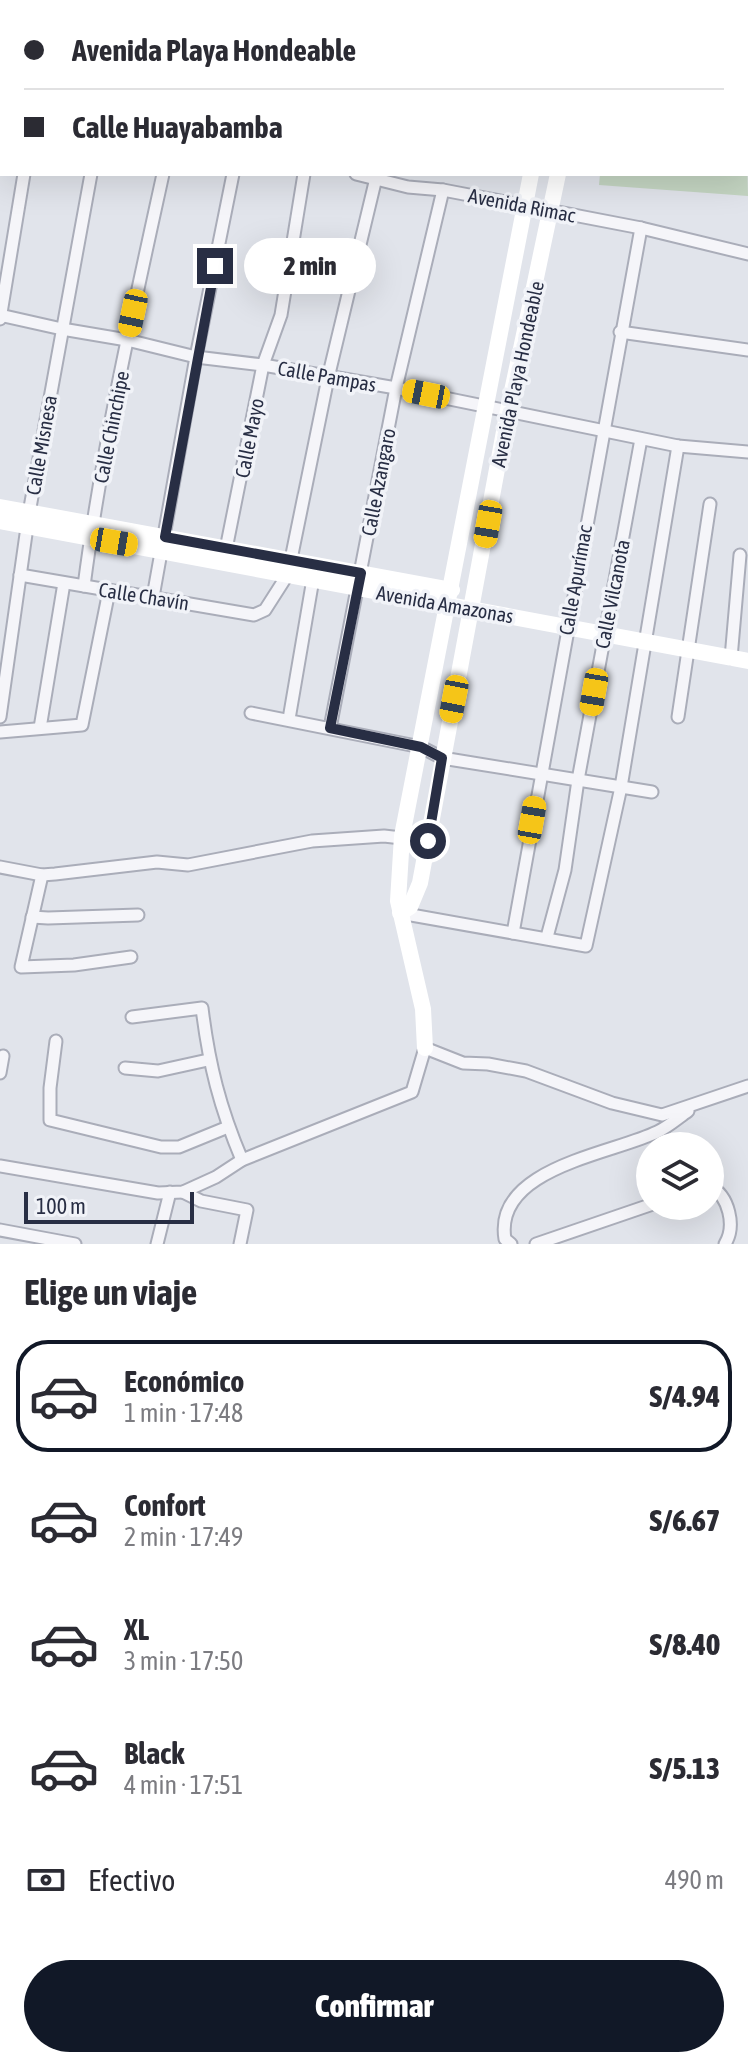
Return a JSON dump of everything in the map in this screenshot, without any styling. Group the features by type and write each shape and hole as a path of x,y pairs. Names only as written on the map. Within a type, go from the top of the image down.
{"street":[{"path":"0,317 24,176"},
{"name":"Calle Misnesa","path":"0,717 28,519 91,176"},
{"name":"Calle Chinchipe","path":"84,586 91,531 127,340 163,176"},
{"path":"153,597 233,176"},
{"name":"Calle Mayo","path":"225,556 263,365 281,315 304,176"},
{"name":"Avenida Rimac","path":"366,176 408,187 443,190 641,228 748,254"},
{"path":"408,187 411,176"},
{"name":"Avenida Playa Hondeable","path":"531,176 402,836 398,885 400,913 410,907 416,897 428,841 508,410 558,176"},
{"path":"289,567 328,378 376,178"},
{"name":"Calle Azangaro","path":"330,728 396,388 443,190"},
{"name":"Calle Apurímac","path":"513,933 641,228"},
{"name":"Calle Pampas","path":"0,317 127,340 196,357 396,388 678,446 748,452"},
{"path":"620,332 748,350"},
{"name":"Calle Vilcanota","path":"547,937 563,881 578,780 641,439"},
{"path":"0,1166 158,1193 183,1192 216,1177 242,1160 412,1092 425,1048 421,996 400,913 586,946 621,787 678,446"},
{"path":"678,717 710,504"},
{"name":"Avenida Amazonas","path":"0,507 28,519 450,597 472,609 740,660"},
{"name":"Avenida Amazonas","path":"0,521 28,519"},
{"path":"740,555 740,660"},
{"name":"Avenida Amazonas","path":"289,567 313,579 359,581"},
{"name":"Calle Chavín","path":"20,575 254,615 265,610 289,567"},
{"path":"289,719 313,579"},
{"path":"40,728 64,583"},
{"path":"0,732 82,725 109,591"},
{"path":"251,713 421,747 442,758 652,792"},
{"path":"0,867 42,875 157,862 188,865 312,841 402,836 428,841"},
{"path":"42,875 21,967 74,965 131,957"},
{"path":"32,917 138,915"},
{"path":"132,1017 202,1008 208,1060 228,1127 242,1160"},
{"path":"56,1041 50,1088 50,1120 170,1147 179,1147 228,1127"},
{"path":"425,1048 463,1063 526,1071 632,1109 662,1115 748,1086"},
{"path":"0,1073 3,1056"},
{"path":"125,1068 158,1071 208,1060"},
{"path":"511,1244 505,1239 503,1227 509,1210 521,1191 544,1173 658,1132 696,1105"},
{"path":"157,1244 170,1192"},
{"path":"183,1192 201,1201 247,1210 240,1244"},
{"path":"724,1202 730,1216 729,1237 725,1244"},
{"path":"536,1244 636,1210"},
{"path":"0,1230 75,1244"}],"green space":[{"path":"600,176 748,176 748,196 599,185"}],"route":[{"path":"215,266 165,537 361,573 330,728 421,747 442,758 428,841"}]}
